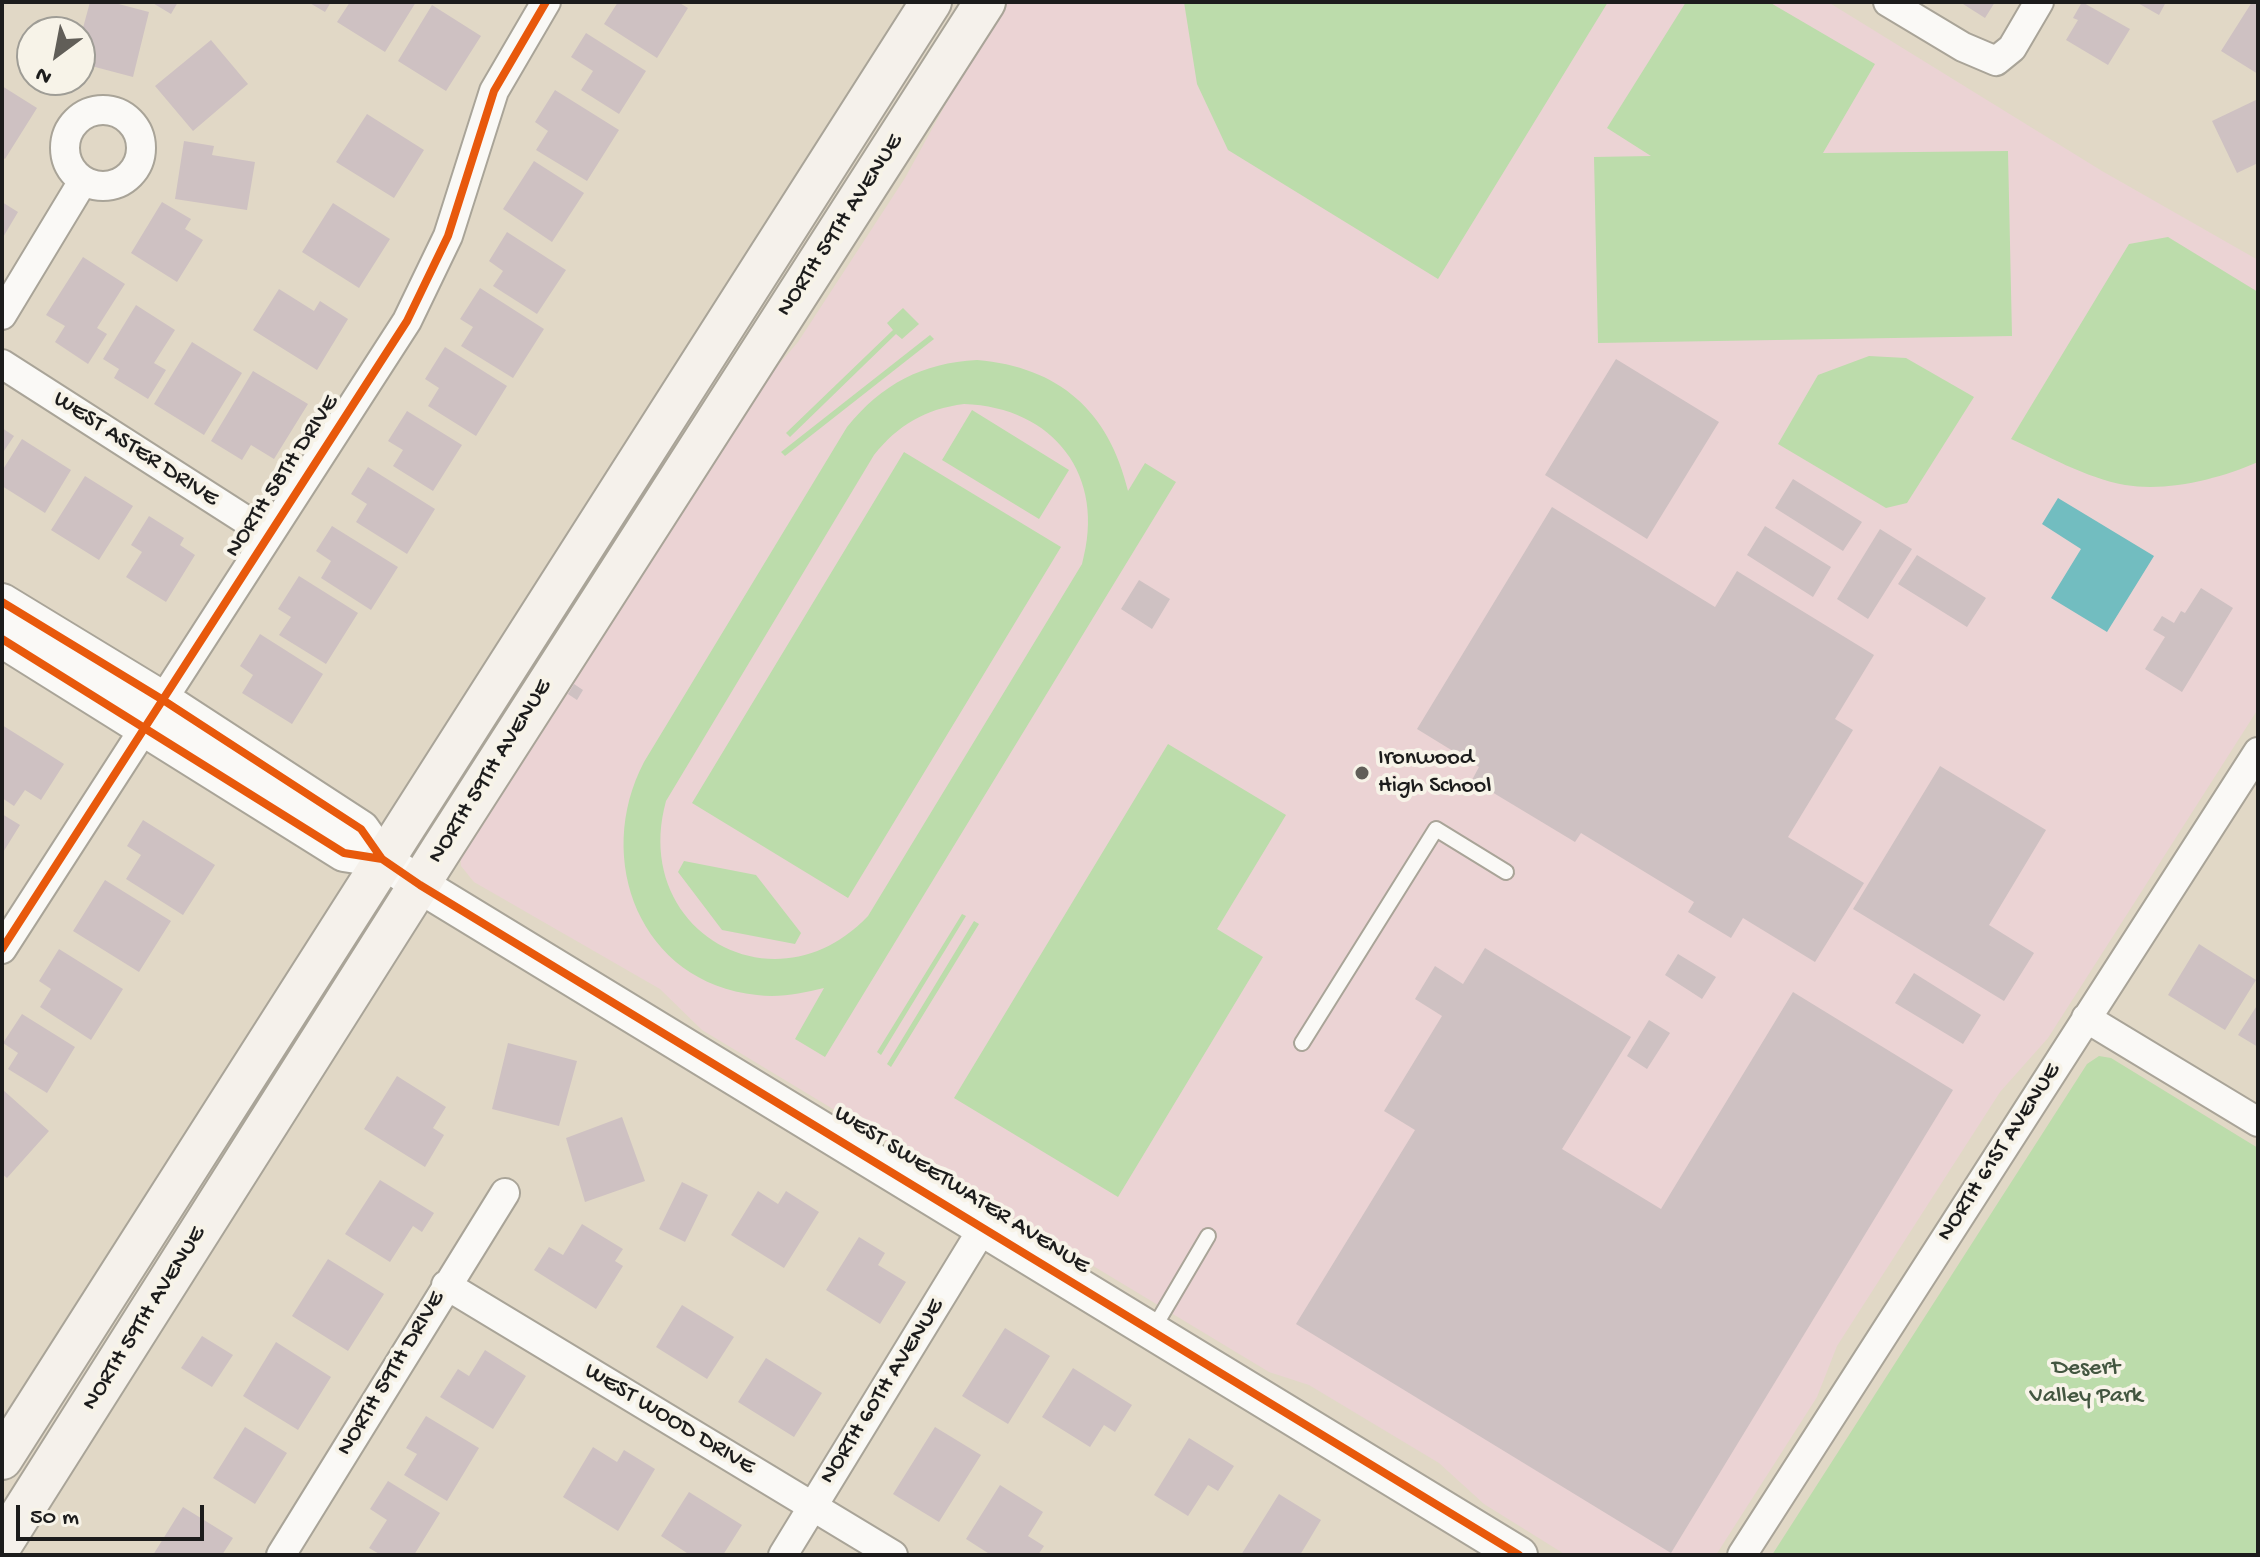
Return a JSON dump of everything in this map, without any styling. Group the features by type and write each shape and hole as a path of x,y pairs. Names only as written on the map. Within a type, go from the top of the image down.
{"main road":[{"name":"NORTH 59TH AVENUE","path":"2,1459 931,2"},
{"name":"NORTH 59TH AVENUE","path":"2,1544 985,2"},
{"path":"846,221 839,179 849,131"}],"street":[{"path":"1888,2 1963,47 1996,61 2012,48 2039,2"},
{"name":"NORTH 58TH DRIVE","path":"2,949 407,321 448,236 494,91 535,6"},
{"path":"2,315 83,181"},
{"name":"WEST ASTER DRIVE","path":"2,364 269,535"},
{"path":"2,602 153,714"},
{"path":"2,639 153,714"},
{"name":"WEST SWEETWATER AVENUE","path":"153,714 361,829 382,859 420,885 1519,1555"},
{"name":"NORTH 61ST AVENUE","path":"1742,1555 2258,752"},
{"path":"2086,1018 2258,1122"},
{"name":"NORTH 59TH DRIVE","path":"290,1552 446,1285 505,1193"},
{"name":"NORTH 60TH AVENUE","path":"783,1555 983,1228"},
{"name":"WEST WOOD DRIVE","path":"446,1285 893,1555"}],"lane":[{"path":"1302,1043 1436,829 1506,872"},
{"path":"1151,1331 1208,1236"}],"shaded area":[{"name":"Ironwood High School","path":"1002,2 1828,2 2102,171 2258,260 2258,709 2048,1038 2000,1092 1837,1346 1817,1397 1716,1555 1566,1555 1484,1504 1439,1463 1309,1385 1269,1372 702,1030 660,989 474,882 461,866 460,849 739,411 798,342 905,178"}],"green space":[{"path":"1184,2 1608,2 1438,279 1228,150 1197,84"},
{"path":"1686,2 1769,2 1875,64 1823,153 2008,151 2012,336 1598,343 1594,157 1651,156 1607,128"},
{"path":"2168,237 2258,292 2258,462 2193,482 2141,487 2096,477 2011,439 2129,244"},
{"path":"903,308 919,324 902,339 896,334 790,437 786,433 893,330 887,323"},
{"path":"930,335 934,339 785,456 781,452"},
{"path":"1869,356 1906,358 1974,397 1907,503 1886,508 1778,444 1818,375"},
{"path":"977,360 1033,372 1056,383 1076,398 1108,438 1128,491 1145,463 1176,482 825,1057 795,1039 824,988 766,996 716,986 683,967 656,942 638,910 626,875 624,838 629,799 644,762 847,427 874,399 904,378 957,362","holes":["964,404 996,408 1024,418 1047,433 1066,452 1079,475 1087,502 1088,532 1082,564 868,916 831,945 792,958 754,957 719,944 690,920 669,888 661,847 666,801 874,455 893,435 925,414"]},
{"path":"972,410 1069,470 1039,519 942,460"},
{"path":"904,452 1061,547 848,898 692,803"},
{"path":"1168,744 1286,815 1217,929 1263,957 1118,1197 954,1098"},
{"path":"684,861 756,875 801,933 795,944 722,930 678,872"},
{"path":"962,914 966,916 881,1055 877,1052"},
{"path":"974,921 979,924 891,1067 887,1064"},
{"name":"Desert Valley Park","path":"2099,1056 2111,1058 2258,1148 2258,1555 1772,1555 2087,1064"}],"water":[{"path":"2058,498 2154,556 2107,632 2051,598 2081,549 2042,524"}],"building":[{"path":"90,2 111,2 149,12 133,77 96,67 96,16 86,16"},
{"path":"151,2 178,2 171,14"},
{"path":"308,2 331,2 325,12"},
{"path":"350,2 416,2 385,52 337,22"},
{"path":"618,2 678,2 688,8 657,58 604,24"},
{"path":"1964,2 1995,2 1985,18"},
{"path":"2082,2 2130,29 2108,65 2066,40 2078,20 2073,18"},
{"path":"2136,2 2166,2 2159,15"},
{"path":"2252,2 2258,5 2258,74 2221,51"},
{"path":"432,5 481,36 446,91 398,61"},
{"path":"586,33 646,71 619,114 581,90 593,71 571,57"},
{"path":"211,40 248,84 193,131 155,86"},
{"path":"2,86 37,108 5,159 2,157"},
{"path":"555,90 619,130 587,181 536,150 548,131 535,122"},
{"path":"2258,99 2258,163 2237,173 2212,121"},
{"path":"367,114 424,150 394,198 336,162"},
{"path":"184,141 214,146 212,155 255,162 247,210 175,199"},
{"path":"534,161 584,193 552,242 503,209"},
{"path":"2,202 18,212 2,239"},
{"path":"162,202 191,219 185,229 203,240 177,282 131,253"},
{"path":"333,203 390,239 359,288 302,252"},
{"path":"507,232 566,270 537,314 493,286 503,271 489,261"},
{"path":"83,257 125,284 97,328 107,334 88,364 55,342 65,326 46,315"},
{"path":"480,288 544,329 513,378 461,346 473,327 460,319"},
{"path":"279,289 314,311 320,301 348,319 317,370 253,330"},
{"path":"136,305 175,330 154,363 166,370 148,399 114,378 119,369 103,359"},
{"path":"192,342 242,373 204,435 154,404"},
{"path":"445,347 507,386 476,436 428,406 439,388 425,379"},
{"path":"1616,359 1719,422 1647,539 1545,475"},
{"path":"253,371 308,404 274,459 251,445 242,460 211,441"},
{"path":"407,411 462,445 433,491 393,466 403,450 388,441"},
{"path":"2,428 14,436 2,454"},
{"path":"22,439 71,470 45,513 2,486 2,471"},
{"path":"368,467 435,509 407,554 356,522 367,504 351,494"},
{"path":"85,476 133,506 99,560 51,530"},
{"path":"1793,479 1862,522 1843,551 1775,508"},
{"path":"1552,507 1715,607 1737,571 1874,655 1835,719 1853,730 1788,837 1864,883 1815,962 1743,918 1731,938 1688,912 1694,902 1581,833 1575,842 1472,780 1479,767 1417,729"},
{"path":"149,516 184,538 180,545 195,555 166,602 126,577 142,552 131,545"},
{"path":"332,526 398,567 371,610 321,578 331,561 316,551"},
{"path":"1765,526 1831,567 1813,597 1747,555"},
{"path":"1880,529 1912,549 1868,619 1837,599"},
{"path":"1917,555 1986,598 1967,627 1898,584"},
{"path":"299,576 358,613 326,664 279,635 291,617 278,609"},
{"path":"1139,580 1170,599 1152,629 1121,609"},
{"path":"2201,588 2233,608 2182,692 2145,669 2165,637 2153,630 2162,616 2174,623 2181,611 2185,613"},
{"path":"260,634 323,674 292,724 242,693 253,675 240,666"},
{"path":"574,684 583,690 577,700 568,694"},
{"path":"2,725 64,764 41,800 25,790 14,806 2,798"},
{"path":"1940,766 2046,830 1989,925 2034,953 2004,1001 1853,909"},
{"path":"2,814 20,825 2,854"},
{"path":"143,820 215,865 183,915 126,879 141,855 127,846"},
{"path":"105,880 171,921 139,972 73,931"},
{"path":"2199,944 2256,980 2225,1030 2168,995"},
{"path":"1485,948 1631,1037 1562,1149 1661,1209 1793,992 1953,1090 1671,1553 1296,1324 1415,1130 1384,1111 1442,1016 1415,999 1435,966 1463,984"},
{"path":"59,949 123,989 91,1040 40,1007 51,989 39,981"},
{"path":"1678,954 1716,977 1702,999 1665,975"},
{"path":"1914,973 1981,1015 1963,1044 1895,1003"},
{"path":"2258,1004 2258,1047 2238,1035"},
{"path":"22,1014 75,1047 47,1093 8,1069 18,1053 3,1043"},
{"path":"1649,1020 1670,1033 1647,1069 1627,1056"},
{"path":"508,1043 577,1061 559,1126 492,1109"},
{"path":"397,1076 446,1107 433,1128 444,1135 425,1167 364,1129"},
{"path":"2,1089 49,1131 7,1178 2,1174"},
{"path":"622,1117 645,1181 585,1202 566,1138"},
{"path":"380,1180 434,1213 422,1232 413,1226 390,1262 345,1234"},
{"path":"682,1182 708,1195 685,1242 659,1229"},
{"path":"758,1191 778,1204 786,1191 819,1212 784,1268 731,1235"},
{"path":"582,1224 623,1249 615,1261 623,1266 596,1309 534,1270 549,1247 563,1255"},
{"path":"859,1237 885,1253 878,1265 906,1282 880,1324 826,1290"},
{"path":"328,1259 384,1294 348,1351 292,1316"},
{"path":"682,1305 734,1337 707,1379 656,1347"},
{"path":"1005,1328 1050,1356 1008,1424 962,1396"},
{"path":"202,1336 233,1355 212,1387 181,1368"},
{"path":"276,1342 331,1377 298,1430 243,1396"},
{"path":"485,1350 526,1376 493,1429 440,1397 458,1369 469,1376"},
{"path":"766,1358 822,1393 794,1437 738,1402"},
{"path":"1073,1368 1132,1405 1115,1432 1104,1425 1090,1447 1042,1417"},
{"path":"426,1416 479,1448 447,1501 404,1475 417,1454 406,1448"},
{"path":"245,1427 287,1453 255,1504 213,1478"},
{"path":"935,1427 981,1455 939,1522 893,1494"},
{"path":"1189,1438 1234,1466 1218,1491 1208,1485 1188,1516 1154,1495"},
{"path":"593,1447 617,1462 624,1450 655,1469 618,1531 563,1497"},
{"path":"388,1481 440,1513 414,1555 381,1555 369,1548 387,1520 370,1509"},
{"path":"1000,1485 1043,1512 1028,1536 1044,1546 1038,1555 991,1555 966,1539"},
{"path":"689,1492 742,1525 723,1555 690,1555 661,1536"},
{"path":"1279,1494 1321,1520 1300,1555 1241,1555"},
{"path":"183,1507 233,1538 222,1555 153,1555"}],"cycle path":[{"path":"2,949 407,321 448,236 494,91 546,2"},
{"path":"2,602 163,700 361,829 382,859 420,885 1519,1555"},
{"path":"2,639 344,853 382,859"}],"place":[{"name":"Ironwood High School","path":"1362,773"}]}
